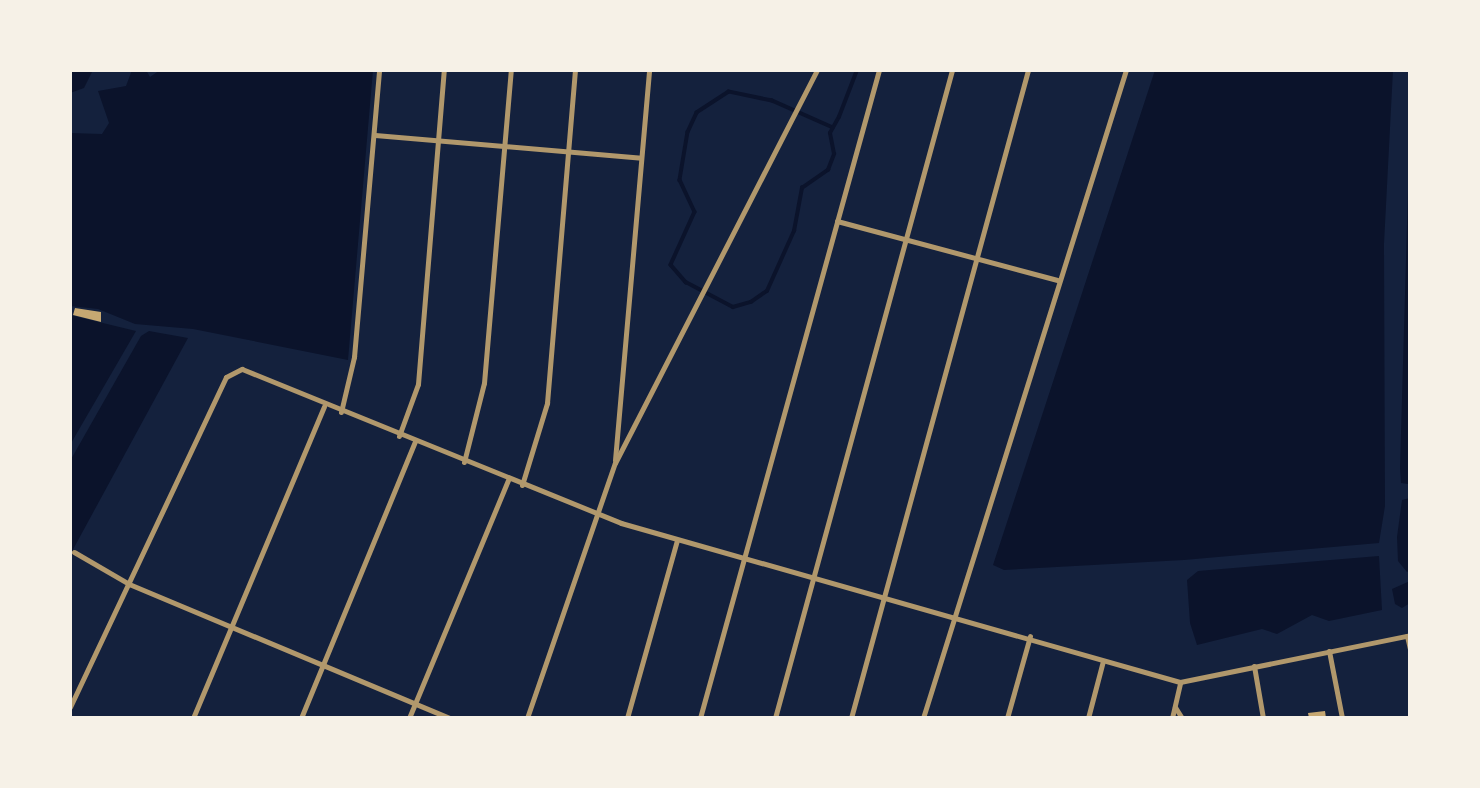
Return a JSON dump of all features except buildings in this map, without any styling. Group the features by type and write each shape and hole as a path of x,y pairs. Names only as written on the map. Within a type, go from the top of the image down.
{"street":[{"path":"341,412 354,357 379,70"},
{"path":"399,436 418,384 444,70"},
{"path":"464,462 484,383 511,70"},
{"path":"522,485 547,403 575,70"},
{"path":"615,463 649,70"},
{"path":"527,718 615,463 817,70"},
{"path":"700,718 879,70"},
{"path":"775,718 953,70"},
{"path":"851,718 1028,70"},
{"path":"923,718 952,616 1057,280 1126,70"},
{"path":"375,135 438,143 641,158"},
{"path":"837,221 1057,280"},
{"path":"70,708 230,372 250,372 324,406 508,480 677,540 1030,636 1103,661 1180,682 1409,635 1410,649"},
{"path":"193,718 324,406"},
{"path":"300,718 415,442"},
{"path":"409,718 508,480"},
{"path":"627,718 677,540"},
{"path":"74,552 129,584 449,718"},
{"path":"1007,718 1030,636"},
{"path":"1329,651 1342,718"},
{"path":"1088,718 1103,661"},
{"path":"1254,666 1263,718"},
{"path":"1172,718 1180,682"},
{"path":"1175,707 1182,718"}],"water":[{"path":"70,70 93,70 84,88 70,93"},
{"path":"132,70 146,70 150,77 160,70 373,70 348,360 193,329 135,324 98,309 70,306 70,133 102,134 109,123 98,91 126,86"},
{"path":"1155,70 1393,70 1384,244 1385,506 1379,543 1184,560 1004,570 993,565"},
{"path":"1410,120 1408,484 1401,483 1400,468"},
{"path":"70,315 136,331 70,445"},
{"path":"149,331 188,338 70,555 70,461 141,336"},
{"path":"1410,498 1410,570 1407,572 1398,561 1397,537 1402,500"},
{"path":"1379,556 1382,610 1329,621 1312,615 1277,634 1262,629 1197,645 1190,623 1187,580 1198,571"},
{"path":"1410,581 1410,603 1402,608 1395,604 1392,589"}],"waterway":[{"path":"833,128 772,101 729,92 697,113 688,132 680,180 695,212 671,265 686,282 733,307 751,302 767,291 794,231 802,188 828,170 834,154 830,133 839,117 857,70"}]}
